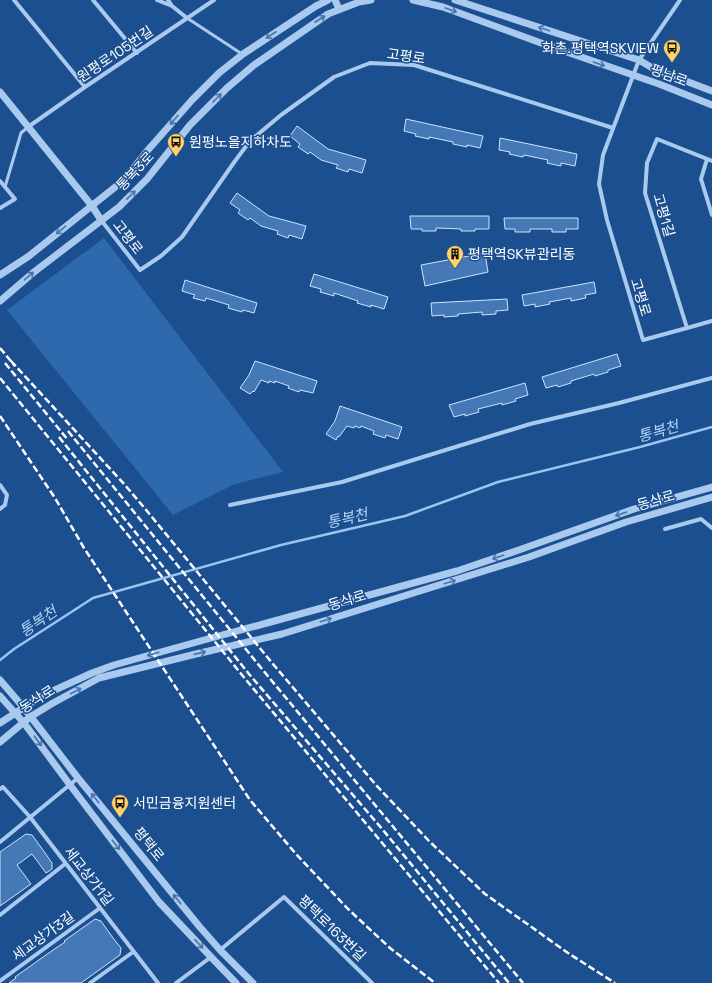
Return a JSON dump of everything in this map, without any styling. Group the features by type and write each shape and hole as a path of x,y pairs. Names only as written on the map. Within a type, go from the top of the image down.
{"street":[{"path":"14,0 85,87"},
{"path":"93,0 137,52"},
{"path":"157,0 172,6 187,18"},
{"path":"168,0 172,6"},
{"name":"원평로105번길","path":"28,127 214,0"},
{"name":"통복3로","path":"0,275 29,256 124,180 192,100 219,73 243,54 316,6 328,0"},
{"path":"335,0 339,9 358,2 371,0"},
{"name":"평남로","path":"413,0 443,7 712,105"},
{"name":"평남로","path":"455,0 639,60 654,69 712,91"},
{"path":"613,128 639,60 680,0"},
{"name":"통복3로","path":"0,301 34,272 119,207 147,179 190,125 227,88 260,61 324,17 339,9"},
{"name":"고평로","path":"101,220 140,270 161,256 182,237 250,142 281,115 334,77 370,63 414,65 613,128 603,155 599,184 607,220 643,340 687,328"},
{"path":"0,92 92,206 101,220"},
{"name":"고평1길","path":"687,328 645,193 648,163 657,139 712,161"},
{"path":"707,159 701,179 712,215"},
{"path":"0,181 15,199 0,208"},
{"path":"687,328 712,321"},
{"path":"230,505 342,482 530,424 620,403 712,378"},
{"path":"0,485 7,495 5,505 0,509"},
{"name":"동삭로","path":"0,723 37,699 92,673 114,665 457,571 634,509 712,487"},
{"name":"동삭로","path":"0,742 30,717 99,678 282,634 529,557 626,522 712,497"},
{"path":"665,529 701,519 712,528"},
{"name":"평택로","path":"0,680 199,926 220,950 253,983"},
{"name":"평택로","path":"2,698 24,723 159,902 236,983"},
{"path":"0,842 78,778"},
{"name":"세교상가1길","path":"0,789 2,787 30,818 158,983"},
{"path":"0,915 65,864"},
{"name":"평택로163번길","path":"220,950 284,897 372,983"},
{"name":"세교상가3길","path":"0,982 100,908"},
{"path":"90,983 133,952"},
{"path":"176,983 211,957"}],"lane":[{"path":"187,18 243,54"},
{"path":"5,187 20,133 28,127"}],"shaded area":[{"path":"104,238 283,472 235,484 173,515 7,310"}],"building":[{"path":"406,119 483,136 480,148 453,144 453,142 429,137 429,139 415,136 416,134 404,131"},
{"path":"297,126 328,149 366,160 362,173 349,169 348,172 336,168 338,165 321,160 310,152 308,154 298,147 300,144 290,136"},
{"path":"500,138 577,154 575,166 561,163 561,166 547,163 548,160 524,155 523,157 509,154 510,152 499,150"},
{"path":"237,193 269,216 306,226 302,239 289,235 288,238 277,234 278,231 261,226 250,218 248,220 238,213 240,210 230,203"},
{"path":"410,216 489,216 489,229 461,231 461,229 436,228 436,231 422,231 422,229 411,229"},
{"path":"504,218 578,218 578,229 566,229 566,232 552,232 552,229 530,229 530,232 515,232 515,229 505,229"},
{"name":"평택역SK뷰관리동","path":"485,253 488,272 425,286 421,265"},
{"path":"314,274 388,297 384,309 357,303 358,301 334,293 334,296 320,292 321,289 310,286"},
{"path":"185,280 257,303 254,313 243,310 242,312 228,308 229,305 206,298 205,301 193,298 195,295 182,291"},
{"path":"594,282 596,293 585,295 586,298 571,301 571,298 549,302 550,304 535,307 535,304 524,306 522,295"},
{"path":"507,299 508,310 496,311 496,314 482,315 482,312 458,314 458,316 432,316 431,303"},
{"path":"617,354 621,366 595,376 594,374 571,381 571,383 558,387 557,385 546,388 542,377"},
{"path":"255,361 317,381 313,393 300,390 299,392 288,388 289,386 275,381 275,383 269,381 269,383 261,380 254,392 253,391 250,394 240,388 249,375"},
{"path":"525,383 528,395 515,399 516,401 502,405 502,403 478,409 479,412 454,417 449,405"},
{"path":"340,406 402,427 398,439 386,435 385,438 373,434 374,431 361,426 360,428 355,426 354,428 347,426 336,440 326,434 335,421"},
{"path":"26,834 32,835 52,863 52,869 46,873 32,854 17,865 31,884 0,906 0,852"},
{"path":"95,919 101,921 121,948 120,955 81,983 9,983 16,978 15,977"}],"waterway":[{"name":"통복천","path":"0,660 14,649 93,598 281,545 405,516 498,482 640,447 712,427"}],"railway":[{"path":"0,348 15,366"},
{"path":"11,361 125,485 273,664 376,785 429,841 485,894 568,953 615,983"},
{"path":"5,363 68,440"},
{"path":"0,378 242,675 499,983"},
{"path":"0,416 55,498 84,548 250,800 296,854 348,909 390,948 435,983"},
{"path":"68,431 262,669 523,983"},
{"path":"59,437 249,674 383,830 509,983"}],"place":[{"name":"화촌.평택역SKVIEW","path":"672,63"},
{"name":"원평노을지하차도","path":"176,157"},
{"name":"평택역SK뷰관리동","path":"455,269"},
{"name":"서민금융지원센터","path":"120,818"}]}
